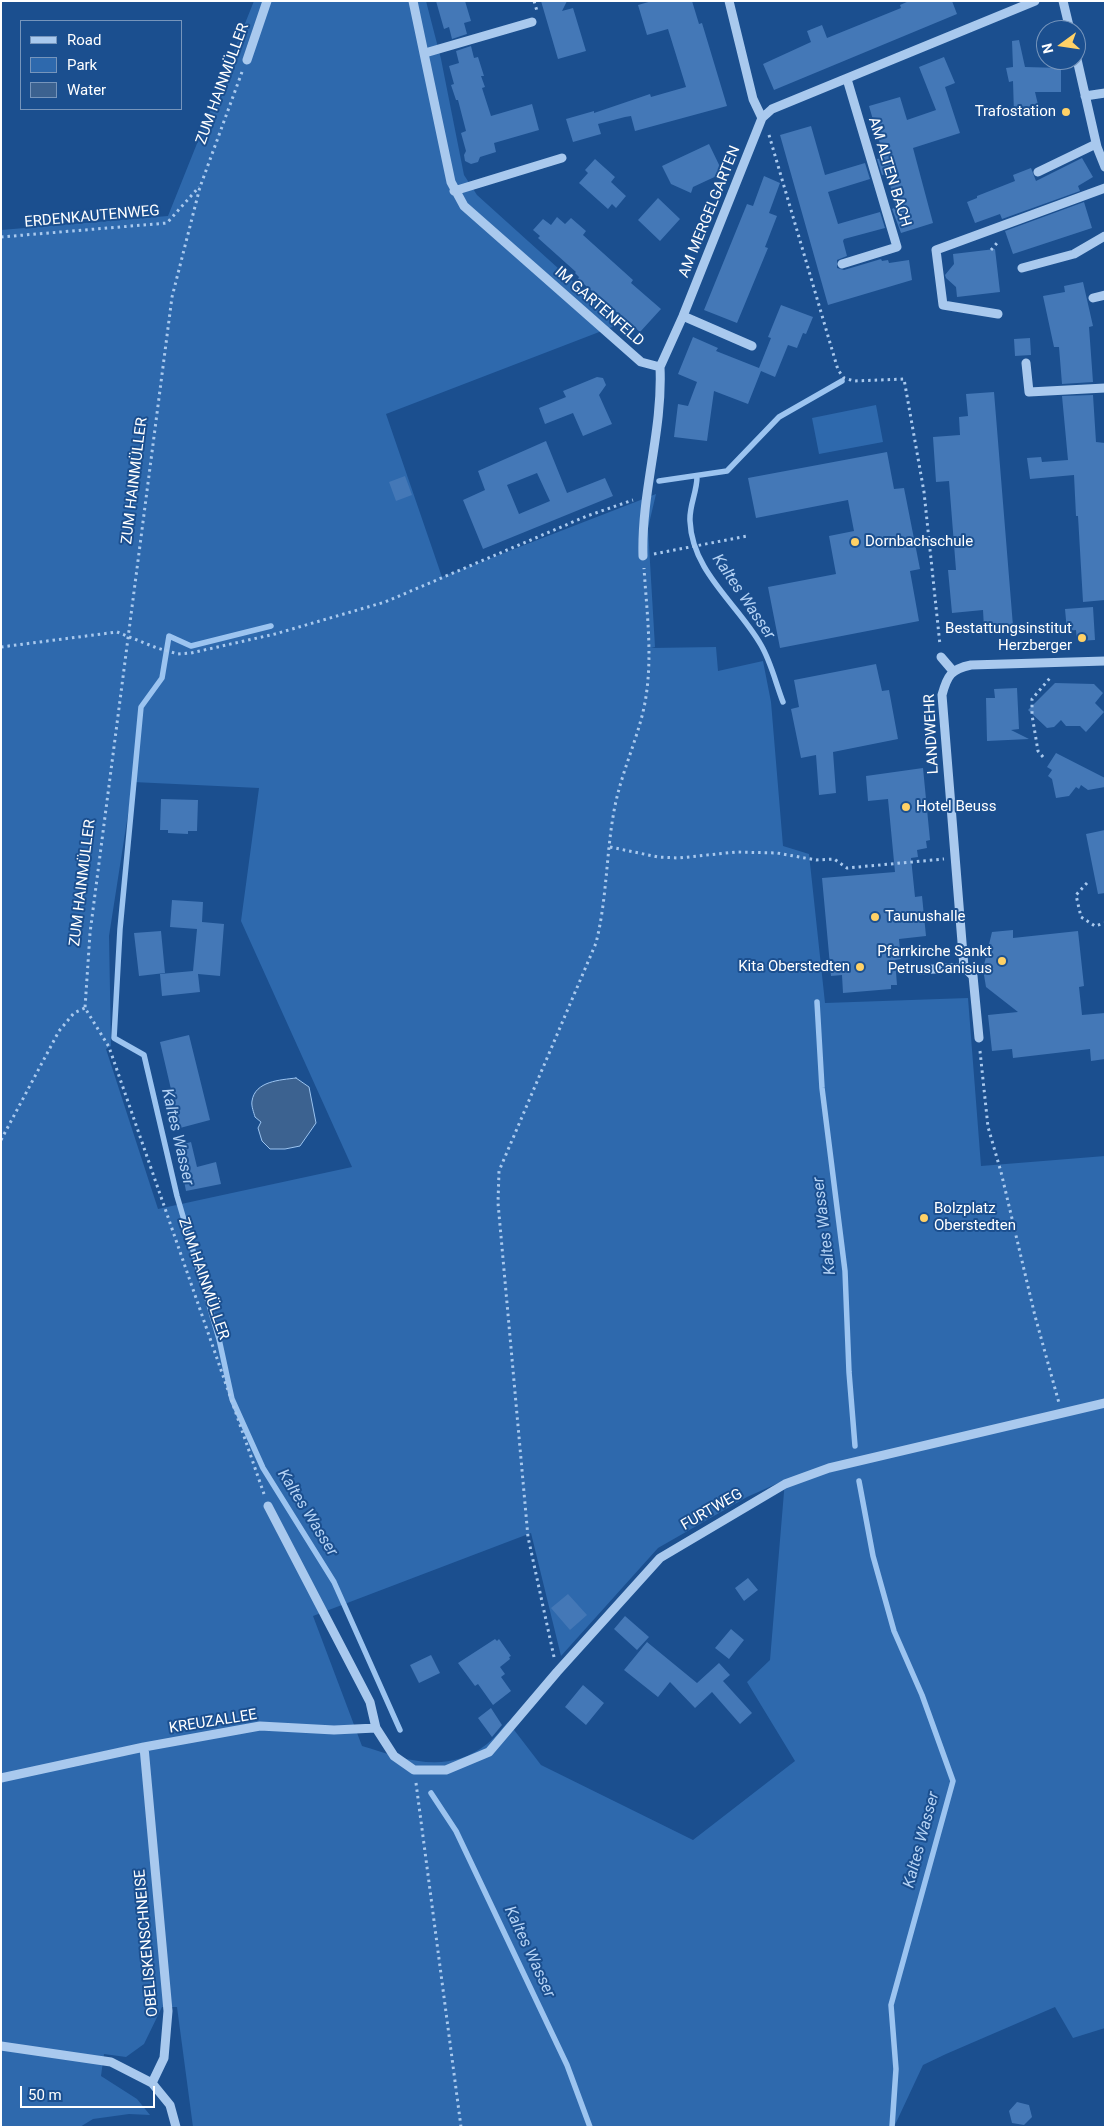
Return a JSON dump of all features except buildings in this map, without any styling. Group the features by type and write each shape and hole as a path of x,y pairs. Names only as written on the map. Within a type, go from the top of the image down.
{"street":[{"name":"ZUM HAINMÜLLER","path":"247,60 267,1"},
{"name":"IM GARTENFELD","path":"413,1 454,191 464,206 641,362 660,367"},
{"path":"728,1 753,99 762,118 772,109 1035,1"},
{"path":"1063,1 1068,20"},
{"path":"425,53 532,22"},
{"path":"1079,70 1105,167"},
{"name":"AM ALTEN BACH","path":"842,264 897,247 847,79"},
{"path":"1085,96 1105,93"},
{"name":"AM MERGELGARTEN","path":"660,367 683,316 762,118"},
{"path":"1038,172 1099,146"},
{"path":"454,191 562,158"},
{"path":"998,314 943,305 936,250 1105,188"},
{"path":"1022,268 1074,254 1105,236"},
{"path":"1093,298 1105,295"},
{"path":"683,316 752,346"},
{"path":"1026,363 1029,392 1105,388"},
{"path":"643,556 642,531 661,393 660,367"},
{"path":"941,657 953,671 971,665 1105,660"},
{"name":"LANDWEHR","path":"953,671 946,680 942,694 964,967"},
{"path":"919,970 964,967 973,976 979,1038"},
{"name":"FURTWEG","path":"414,1770 446,1770 489,1752 660,1558 785,1484 829,1468 1105,1403"},
{"path":"268,1506 370,1702 376,1728 394,1756 414,1770"},
{"name":"KREUZALLEE","path":"1,1778 144,1747 260,1726 334,1730 376,1728"},
{"name":"OBELISKENSCHNEISE","path":"144,1747 168,2011 164,2058 152,2083"},
{"path":"1,2046 111,2062 152,2083 170,2105 176,2127"}],"path":[{"name":"ZUM HAINMÜLLER","path":"247,60 200,187 172,297 90,933 85,1008 109,1048 268,1506"},
{"path":"762,118 769,134 838,370 844,378 854,381 904,379 924,492 941,657"},
{"name":"ERDENKAUTENWEG","path":"1,237 167,223 200,187"},
{"path":"1,647 117,632 129,639 178,654 191,653 275,634 386,602 587,516 646,496"},
{"path":"558,1672 528,1537 498,1203 499,1171 596,943 603,914 614,810 643,711 647,686 650,659 643,556 747,536"},
{"path":"1043,756 1038,751 1032,715 1032,699 1050,678 1050,662"},
{"path":"610,847 658,858 679,858 736,852 777,853 816,860 834,859 847,868 955,858"},
{"path":"1087,883 1076,895 1081,918 1095,926 1105,922"},
{"path":"1,1140 59,1031 74,1012 85,1008"},
{"path":"979,1038 988,1128 1001,1172 1035,1316 1062,1413"},
{"path":"414,1770 461,2127"}],"green space":[{"path":"254,1 426,1 441,59 464,175 477,195 620,324 386,414 442,577 656,494 648,528 655,647 651,648 716,647 718,671 763,661 771,702 783,846 809,854 825,1003 968,998 981,1166 1105,1156 1105,2028 1073,2038 1055,2007 946,2054 923,2065 894,2127 193,2127 177,2007 162,2007 144,2044 126,2057 104,2054 101,2076 137,2099 150,2115 129,2114 93,2119 80,2127 1,2127 1,230 168,216","holes":["133,782 259,788 241,921 352,1167 158,1209 106,1049 111,1046 109,936","785,1480 770,1660 747,1682 795,1761 693,1840 541,1765 508,1722 487,1744 472,1754 456,1760 441,1762 410,1760 362,1746 313,1616 531,1533 561,1656 658,1548 747,1497"]},
{"path":"876,405 883,442 819,454 812,418"}],"water":[{"path":"296,1078 309,1087 316,1123 300,1146 270,1149 262,1141 258,1128 261,1122 255,1117 253,1109 254,1094 263,1085"}],"waterway":[{"name":"Kaltes Wasser","path":"659,481 727,471 779,417 842,381"},
{"name":"Kaltes Wasser","path":"697,477 690,521 693,539 699,556 707,572 761,645 771,666 783,702"},
{"name":"Kaltes Wasser","path":"271,626 191,646 169,636 162,678 141,707 120,929 114,1038 144,1055 177,1196 219,1339 232,1399 263,1468 334,1582 400,1730"},
{"name":"Kaltes Wasser","path":"817,1002 822,1088 845,1271 849,1372 855,1446"},
{"name":"Kaltes Wasser","path":"859,1481 873,1556 894,1631 922,1695 953,1781 891,2005 896,2069 892,2127"},
{"name":"Kaltes Wasser","path":"431,1793 456,1831 567,2065 590,2127"}],"place":[{"name":"Trafostation","path":"1066,112"},
{"name":"Dornbachschule","path":"855,542"},
{"name":"Bestattungsinstitut Herzberger","path":"1082,638"},
{"name":"Hotel Beuss","path":"906,807"},
{"name":"Taunushalle","path":"875,917"},
{"name":"Pfarrkirche Sankt Petrus Canisius","path":"1002,961"},
{"name":"Kita Oberstedten","path":"860,967"},
{"name":"Bolzplatz Oberstedten","path":"924,1218"}]}
